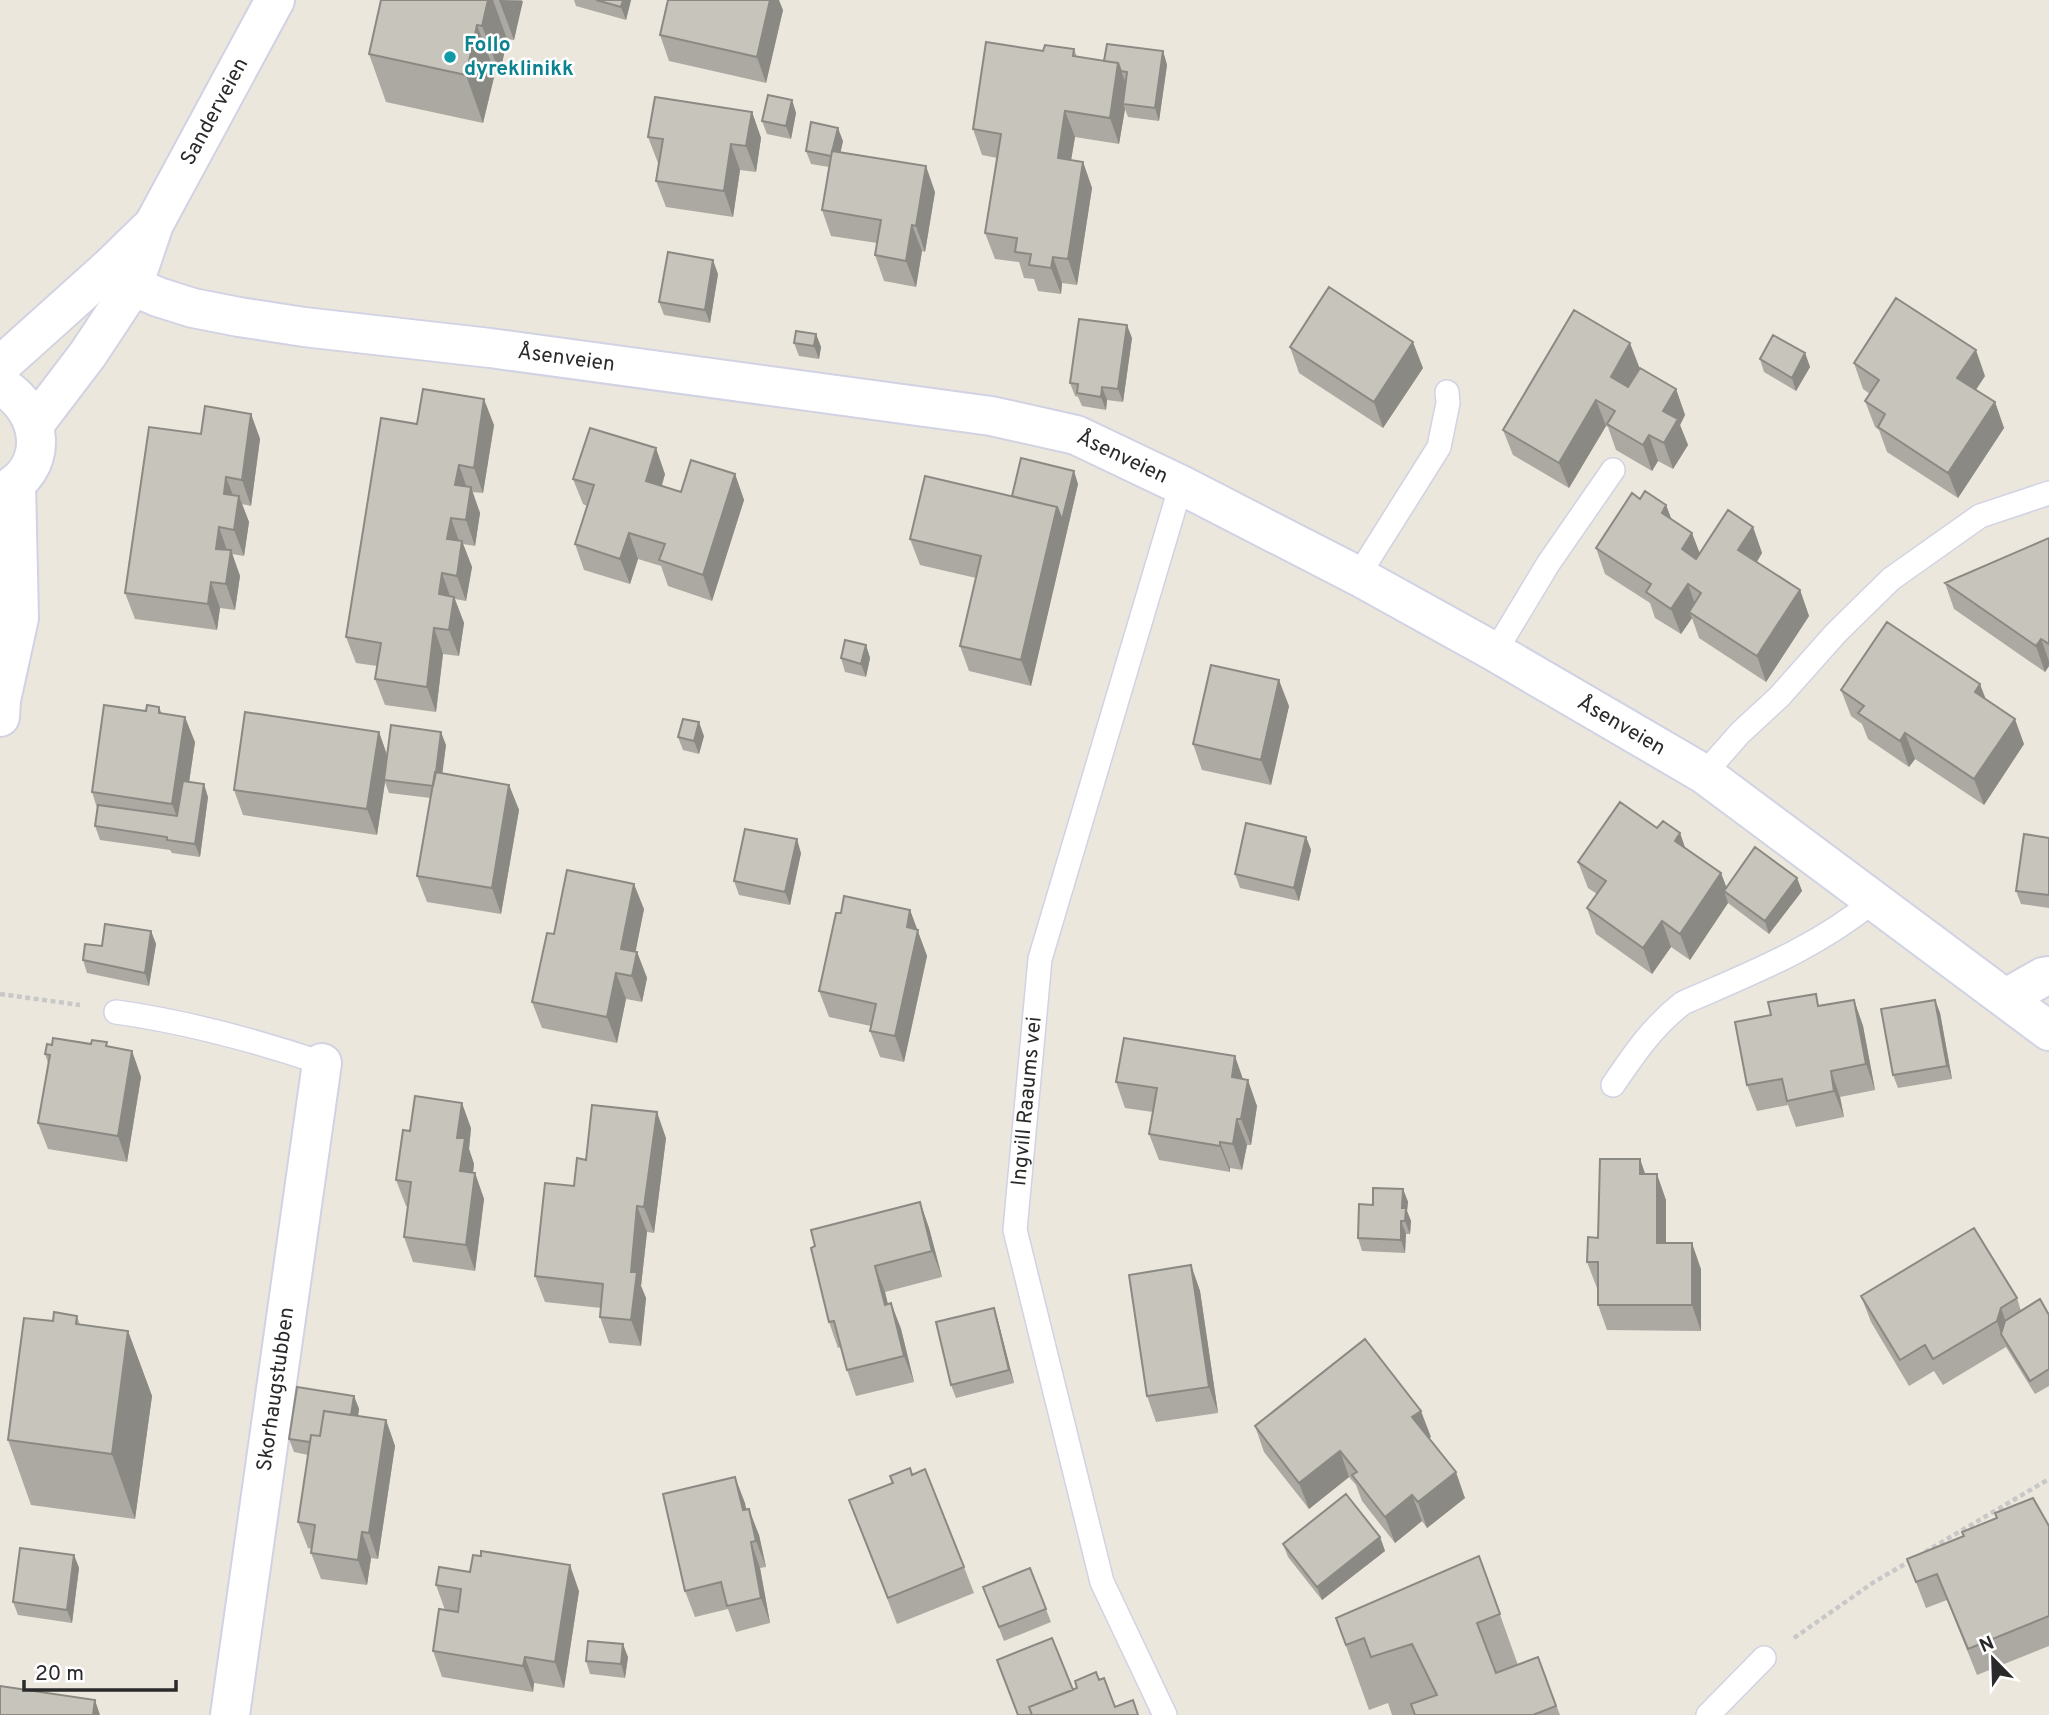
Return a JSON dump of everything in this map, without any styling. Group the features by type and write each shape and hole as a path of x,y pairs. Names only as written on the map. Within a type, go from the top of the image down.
{"street":[{"name":"Sanderveien","path":"34,425 88,354 120,278 154,224 275,0"},
{"name":"Sanderveien","path":"0,366 120,278"},
{"name":"Åsenveien","path":"120,278 192,308 304,327 490,348 991,416 1076,435 1181,485 1358,576 1704,774 2049,1031"},
{"path":"0,386 16,395 27,408 34,425 36,440 34,456 27,471 8,488 19,618 0,699 0,717"},
{"path":"2006,998 2049,976"},
{"name":"Skorhaugstubben","path":"230,1715 322,1063"}],"lane":[{"path":"1358,576 1439,447 1448,403 1447,392"},
{"path":"1495,652 1548,564 1613,470"},
{"name":"Ingvill Raaums vei","path":"1165,1715 1102,1582 1015,1230 1040,959 1181,485"},
{"path":"1704,774 1740,733 1779,697 1891,579 1980,516 2049,493"},
{"path":"1613,1085 1642,1041 1683,1003 1800,951 1855,916 1873,901"},
{"path":"116,1012 218,1031 322,1063"},
{"path":"1708,1715 1764,1658"}],"path":[{"path":"0,994 116,1012"},
{"path":"1764,1658 1874,1582 2049,1479"}],"building":[{"path":"381,0 488,0 482,26 477,25 466,75 369,54"},
{"path":"596,0 623,0 621,7"},
{"path":"668,0 770,0 757,57 660,35"},
{"path":"986,42 1043,51 1045,45 1074,49 1073,56 1118,63 1110,118 1065,111 1058,158 1083,162 1068,259 1053,257 1051,268 1029,265 1031,254 1015,252 1017,238 985,233 1001,134 973,129"},
{"path":"1107,44 1163,51 1155,108 1123,104 1127,72 1121,71 1118,63 1104,61"},
{"path":"768,95 792,100 786,126 762,121"},
{"path":"655,97 752,112 746,146 731,144 724,191 656,181 663,139 648,137"},
{"path":"811,122 838,128 831,156 806,151"},
{"path":"832,151 926,166 916,226 912,225 906,261 875,255 881,220 822,210"},
{"path":"668,252 713,260 705,310 659,302"},
{"path":"1329,287 1413,342 1374,402 1290,347"},
{"path":"1896,298 1976,350 1957,378 1995,402 1948,473 1878,427 1885,414 1865,401 1879,380 1854,363"},
{"path":"1574,310 1630,343 1611,377 1628,387 1640,368 1676,389 1663,411 1678,419 1664,443 1649,435 1643,445 1607,424 1615,411 1596,400 1559,463 1503,430"},
{"path":"1079,319 1127,325 1118,389 1102,387 1101,397 1077,393 1078,384 1070,383"},
{"path":"796,331 816,334 814,346 794,343"},
{"path":"1773,335 1805,353 1792,378 1760,359"},
{"path":"423,389 484,399 474,468 459,465 455,485 471,487 466,520 451,518 447,539 462,541 457,576 442,573 439,594 454,597 449,630 434,628 427,687 375,679 381,643 346,637 381,418 417,424"},
{"path":"205,406 251,414 242,480 226,477 224,494 239,496 234,530 219,527 216,549 231,550 226,584 211,582 208,604 125,593 149,427 201,434"},
{"path":"590,428 656,448 646,481 681,492 691,460 735,474 703,575 659,560 665,544 629,533 620,559 575,544 594,485 573,479"},
{"path":"1021,458 1074,471 1062,520 1057,507 1012,496"},
{"path":"925,476 1057,507 1021,660 960,646 981,556 910,539"},
{"path":"1645,491 1666,505 1662,513 1692,533 1682,549 1696,559 1728,510 1753,527 1738,550 1800,590 1757,656 1689,612 1701,593 1688,584 1671,609 1646,592 1651,584 1596,548 1632,493 1640,499"},
{"path":"2049,538 2049,644 2041,639 2036,646 1945,583"},
{"path":"1887,622 1980,684 1975,692 2015,719 1974,779 1905,733 1900,741 1858,713 1864,706 1841,690"},
{"path":"845,640 866,645 861,664 841,658"},
{"path":"1211,665 1279,680 1261,760 1193,744"},
{"path":"104,705 146,711 147,705 159,707 159,713 185,717 172,804 92,792"},
{"path":"245,712 379,732 367,809 234,790"},
{"path":"683,719 699,722 694,741 678,737"},
{"path":"391,725 441,732 433,786 384,780"},
{"path":"435,772 509,785 492,888 417,876"},
{"path":"183,781 204,784 195,844 95,826 98,805 177,816"},
{"path":"1620,802 1657,828 1663,821 1680,833 1675,841 1721,873 1680,934 1662,921 1643,948 1587,908 1606,881 1578,862"},
{"path":"1246,823 1306,837 1294,888 1235,874"},
{"path":"745,829 797,839 785,892 734,881"},
{"path":"2024,834 2049,838 2049,895 2016,891"},
{"path":"1755,847 1797,878 1765,921 1724,891"},
{"path":"567,870 634,884 621,949 637,952 632,976 616,973 607,1017 532,1002 547,933 554,934"},
{"path":"844,896 910,910 907,927 918,930 895,1036 870,1031 876,1004 819,991 836,913 841,913"},
{"path":"105,924 151,931 145,973 83,960 85,944 102,946"},
{"path":"1816,994 1818,1006 1854,1000 1866,1064 1831,1071 1834,1091 1787,1101 1782,1079 1747,1085 1735,1022 1771,1015 1768,1002"},
{"path":"1935,1000 1947,1066 1893,1075 1881,1009"},
{"path":"53,1038 91,1044 92,1040 107,1042 106,1046 132,1051 118,1136 38,1123 50,1055 45,1054 47,1044 52,1045"},
{"path":"1124,1038 1235,1056 1232,1077 1248,1080 1233,1144 1220,1142 1220,1146 1149,1134 1157,1088 1116,1082"},
{"path":"415,1096 462,1103 457,1138 465,1138 460,1171 475,1173 466,1245 404,1237 411,1182 396,1180 403,1130 410,1131"},
{"path":"592,1105 657,1112 644,1207 637,1206 631,1272 637,1272 631,1320 600,1317 603,1284 535,1276 545,1183 574,1186 577,1158 586,1160"},
{"path":"1600,1159 1640,1159 1640,1174 1657,1174 1657,1243 1692,1243 1692,1305 1598,1305 1598,1262 1587,1262 1588,1237 1598,1238"},
{"path":"1373,1188 1403,1189 1402,1208 1406,1208 1405,1221 1401,1221 1401,1240 1358,1238 1359,1204 1373,1205"},
{"path":"920,1202 932,1251 875,1266 885,1305 891,1303 904,1356 847,1370 834,1321 829,1322 811,1248 815,1246 811,1230"},
{"path":"1974,1228 2017,1298 2001,1308 1997,1321 1933,1359 1925,1345 1900,1360 1861,1296"},
{"path":"1191,1265 1209,1387 1147,1396 1129,1275"},
{"path":"2040,1299 2049,1315 2049,1369 2030,1381 2001,1334 2005,1321"},
{"path":"994,1308 1009,1370 951,1385 936,1322"},
{"path":"54,1312 77,1316 76,1324 128,1331 112,1454 8,1440 24,1318 53,1321"},
{"path":"1365,1339 1421,1411 1412,1417 1456,1472 1418,1502 1412,1495 1385,1517 1352,1475 1357,1472 1340,1451 1299,1483 1255,1426"},
{"path":"297,1387 354,1396 351,1415 324,1411 320,1436 311,1435 310,1442 289,1439"},
{"path":"324,1411 386,1420 369,1533 362,1532 358,1560 311,1553 315,1525 298,1522 311,1435 320,1436"},
{"path":"910,1468 912,1475 925,1469 964,1567 888,1598 849,1500 893,1483 890,1476"},
{"path":"735,1477 743,1510 749,1509 756,1541 751,1542 761,1598 727,1606 721,1582 685,1591 663,1494"},
{"path":"1346,1494 1380,1537 1317,1587 1283,1544"},
{"path":"2033,1498 2049,1526 2049,1616 1968,1649 1937,1574 1916,1582 1907,1559 1964,1536 1962,1532 1997,1518 1995,1513"},
{"path":"20,1548 74,1555 67,1610 13,1602"},
{"path":"481,1551 570,1565 555,1662 525,1657 523,1666 433,1651 439,1609 458,1612 461,1589 436,1585 439,1567 470,1572 473,1555 481,1556"},
{"path":"1479,1556 1500,1614 1477,1623 1496,1673 1538,1657 1556,1706 1533,1715 1415,1715 1411,1704 1437,1695 1412,1644 1371,1657 1364,1638 1346,1645 1336,1618"},
{"path":"1030,1568 1046,1609 999,1627 983,1587"},
{"path":"1052,1638 1073,1690 1029,1707 1032,1715 1018,1715 997,1660"},
{"path":"588,1641 623,1644 621,1664 586,1661"},
{"path":"1096,1672 1099,1680 1104,1678 1115,1707 1133,1700 1138,1715 1032,1715 1029,1707 1077,1688 1075,1681"},
{"path":"0,1686 95,1700 93,1715 0,1715"}],"place":[{"name":"Follo dyreklinikk","path":"450,57"}]}
